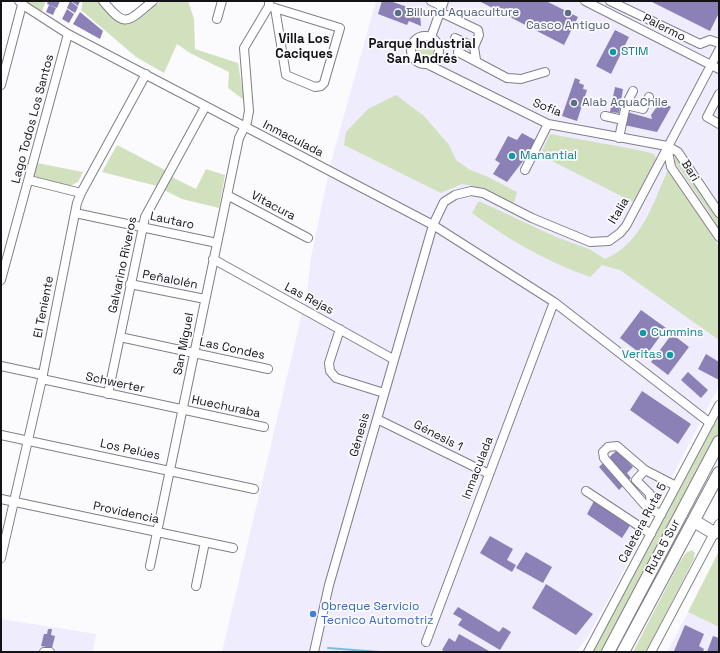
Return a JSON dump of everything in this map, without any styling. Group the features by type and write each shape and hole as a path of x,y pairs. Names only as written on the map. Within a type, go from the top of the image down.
{"highway":[{"name":"Ruta 5 Sur","path":"606,652 619,631 719,442"},
{"name":"Ruta 5 Sur","path":"623,652 719,473"},
{"path":"694,521 717,529"}],"street":[{"path":"103,1 115,17 124,20 129,19 153,1"},
{"path":"217,19 222,1"},
{"path":"430,1 442,6 478,30 479,35 474,47 476,60"},
{"name":"Palermo","path":"585,1 719,69"},
{"path":"1,85 21,2"},
{"name":"Inmaculada","path":"21,2 68,34 433,226 554,302 710,423"},
{"path":"610,14 613,2 700,44 710,40 719,43"},
{"path":"271,5 340,28 324,83 321,86 315,87 286,74 271,5"},
{"name":"San Miguel","path":"150,566 184,410 204,299 238,138 247,122 249,111 244,48 271,5"},
{"path":"431,37 442,6"},
{"path":"648,33 655,22"},
{"name":"Lago Todos Los Santos","path":"1,280 68,34"},
{"path":"426,36 431,37 437,43 439,52 435,60 427,64 418,62 414,59 411,51 412,46 417,39 426,36"},
{"path":"455,38 474,47"},
{"name":"Italia","path":"433,226 441,206 449,198 460,192 477,191 532,218 590,242 609,241 620,233 626,226 719,50"},
{"path":"458,52 476,60 507,78 526,78 545,72"},
{"name":"Sofía","path":"427,64 548,124 667,146"},
{"name":"El Teniente","path":"1,558 42,377 75,213 81,193 146,74"},
{"path":"619,138 626,105 633,91"},
{"path":"719,94 707,117 719,124"},
{"path":"626,105 643,109 649,97"},
{"name":"Galvarino Riveros","path":"108,394 145,217 205,107"},
{"path":"605,116 623,120"},
{"path":"524,170 548,124"},
{"name":"Bari","path":"667,146 678,152 719,212"},
{"name":"Bari","path":"667,146 671,167 719,237"},
{"path":"29,180 81,193"},
{"name":"Vitacura","path":"227,195 308,238"},
{"name":"Lautaro","path":"75,213 216,242"},
{"name":"Génesis","path":"314,652 329,584 393,359 433,226"},
{"name":"Las Rejas","path":"213,259 393,359"},
{"name":"Peñalolén","path":"130,284 204,299"},
{"name":"Inmaculada","path":"426,642 554,302"},
{"path":"340,329 329,363 330,372 336,378 384,393"},
{"name":"Las Condes","path":"120,337 268,368"},
{"name":"Schwerter","path":"1,366 108,394 184,410"},
{"name":"Caletera Ruta 5","path":"588,652 719,405"},
{"name":"Huechuraba","path":"184,410 264,427"},
{"name":"Génesis 1","path":"377,418 489,474"},
{"name":"Los Pelúes","path":"1,435 254,489"},
{"path":"661,515 645,505 604,458 603,452 608,446 617,446 645,470 676,486"},
{"path":"645,470 636,480 650,494 651,508"},
{"path":"586,490 651,534"},
{"name":"Providencia","path":"1,499 233,548"},
{"path":"651,652 717,529"},
{"path":"196,586 205,542"},
{"path":"44,652 50,652"}],"shaded area":[{"path":"376,1 719,1 719,386 612,593 587,638 576,652 222,652 307,292 311,257 331,162"},
{"path":"688,612 719,627 719,652 667,652"},
{"path":"1,619 96,634 93,651 96,652 1,652"}],"green space":[{"path":"26,1 46,1 42,11 32,7"},
{"path":"83,1 99,1 115,18 121,22 127,23 133,22 140,18 159,3 159,1 188,1 194,19 195,49 238,63 244,100 228,88 229,72 190,53 177,44 164,73 136,57 81,10"},
{"path":"421,40 429,40 435,46 435,54 429,60 421,60 415,54 415,46"},
{"path":"396,95 424,116 449,145 456,160 470,170 486,176 517,192 514,203 484,188 462,184 441,193 344,145 346,132 368,109"},
{"path":"550,134 639,150 654,154 656,159 633,202 540,155"},
{"path":"117,145 165,170 157,186 102,172"},
{"path":"675,156 678,156 719,213 719,227 675,162"},
{"path":"37,163 83,172 78,182 70,186 34,177 33,175"},
{"path":"669,167 719,247 719,340 620,270 602,265 590,277 574,271 529,250 472,213 478,202 481,202 556,237 589,249 605,259 618,252 638,232 652,207"},
{"path":"206,169 225,175 219,208 182,199 164,190 172,177 196,189"},
{"path":"719,413 719,433 601,652 592,652"},
{"path":"692,550 695,553 694,559 646,652 633,652 679,563 686,553"},
{"path":"719,551 719,627 688,612"}],"building":[{"path":"48,1 60,1 57,8 47,4"},
{"path":"70,1 78,7 75,13 67,8"},
{"path":"71,1 80,1 78,6"},
{"name":"Billund Aquaculture","path":"382,1 390,1 416,10 416,12 420,15 421,26 409,21 407,25 378,14"},
{"path":"479,1 546,1 578,17 564,45"},
{"path":"650,1 719,1 719,13 710,31"},
{"path":"49,5 56,8 53,15 46,12"},
{"path":"67,9 74,14 69,23 62,19"},
{"path":"80,12 103,31 100,39 73,24"},
{"name":"STIM","path":"615,30 629,37 611,74 596,66"},
{"name":"Alab AquaChile","path":"575,78 580,80 579,83 584,85 583,89 587,90 577,121 562,116"},
{"path":"615,87 623,89 619,113 610,112"},
{"path":"661,101 671,107 657,132 624,125 627,112 652,119 651,115"},
{"name":"Manantial","path":"522,133 535,140 530,152 507,182 493,174 500,163 495,160 508,136 517,140"},
{"name":"Cummins","path":"641,310 666,328 645,357 620,338"},
{"name":"Veritas","path":"672,334 689,347 668,375 651,362"},
{"path":"706,354 719,362 719,380 698,369"},
{"path":"688,372 708,390 701,398 681,380"},
{"path":"642,391 691,424 678,444 630,410"},
{"path":"617,450 633,467 627,473 631,478 619,490 599,467"},
{"path":"594,501 631,524 622,538 587,514"},
{"path":"490,536 513,549 507,560 516,565 512,572 480,553"},
{"path":"526,552 552,567 543,583 516,568"},
{"path":"546,584 593,614 576,635 532,608"},
{"path":"458,607 499,632 503,627 511,632 500,650 458,625 462,619 453,614"},
{"path":"685,625 704,634 699,646 704,649 703,652 674,651"},
{"path":"48,629 52,629 51,635 55,636 52,648 41,646 44,634 47,634"},
{"path":"459,634 489,651 446,652 442,650 449,638 455,642"},
{"path":"713,636 719,638 719,652 707,652"}],"waterway":[{"path":"328,648 380,652"}],"place":[{"name":"Billund Aquaculture","path":"398,13"},
{"name":"Casco Antiguo","path":"568,13"},
{"name":"STIM","path":"613,52"},
{"name":"Alab AquaChile","path":"574,103"},
{"name":"Manantial","path":"512,156"},
{"name":"Cummins","path":"643,333"},
{"name":"Veritas","path":"670,355"},
{"name":"Obreque Servicio Tecnico Automotriz","path":"313,614"}],"district":[{"name":"Villa Los Caciques","path":"304,46"},
{"name":"Parque Industrial San Andrés","path":"422,52"}]}
